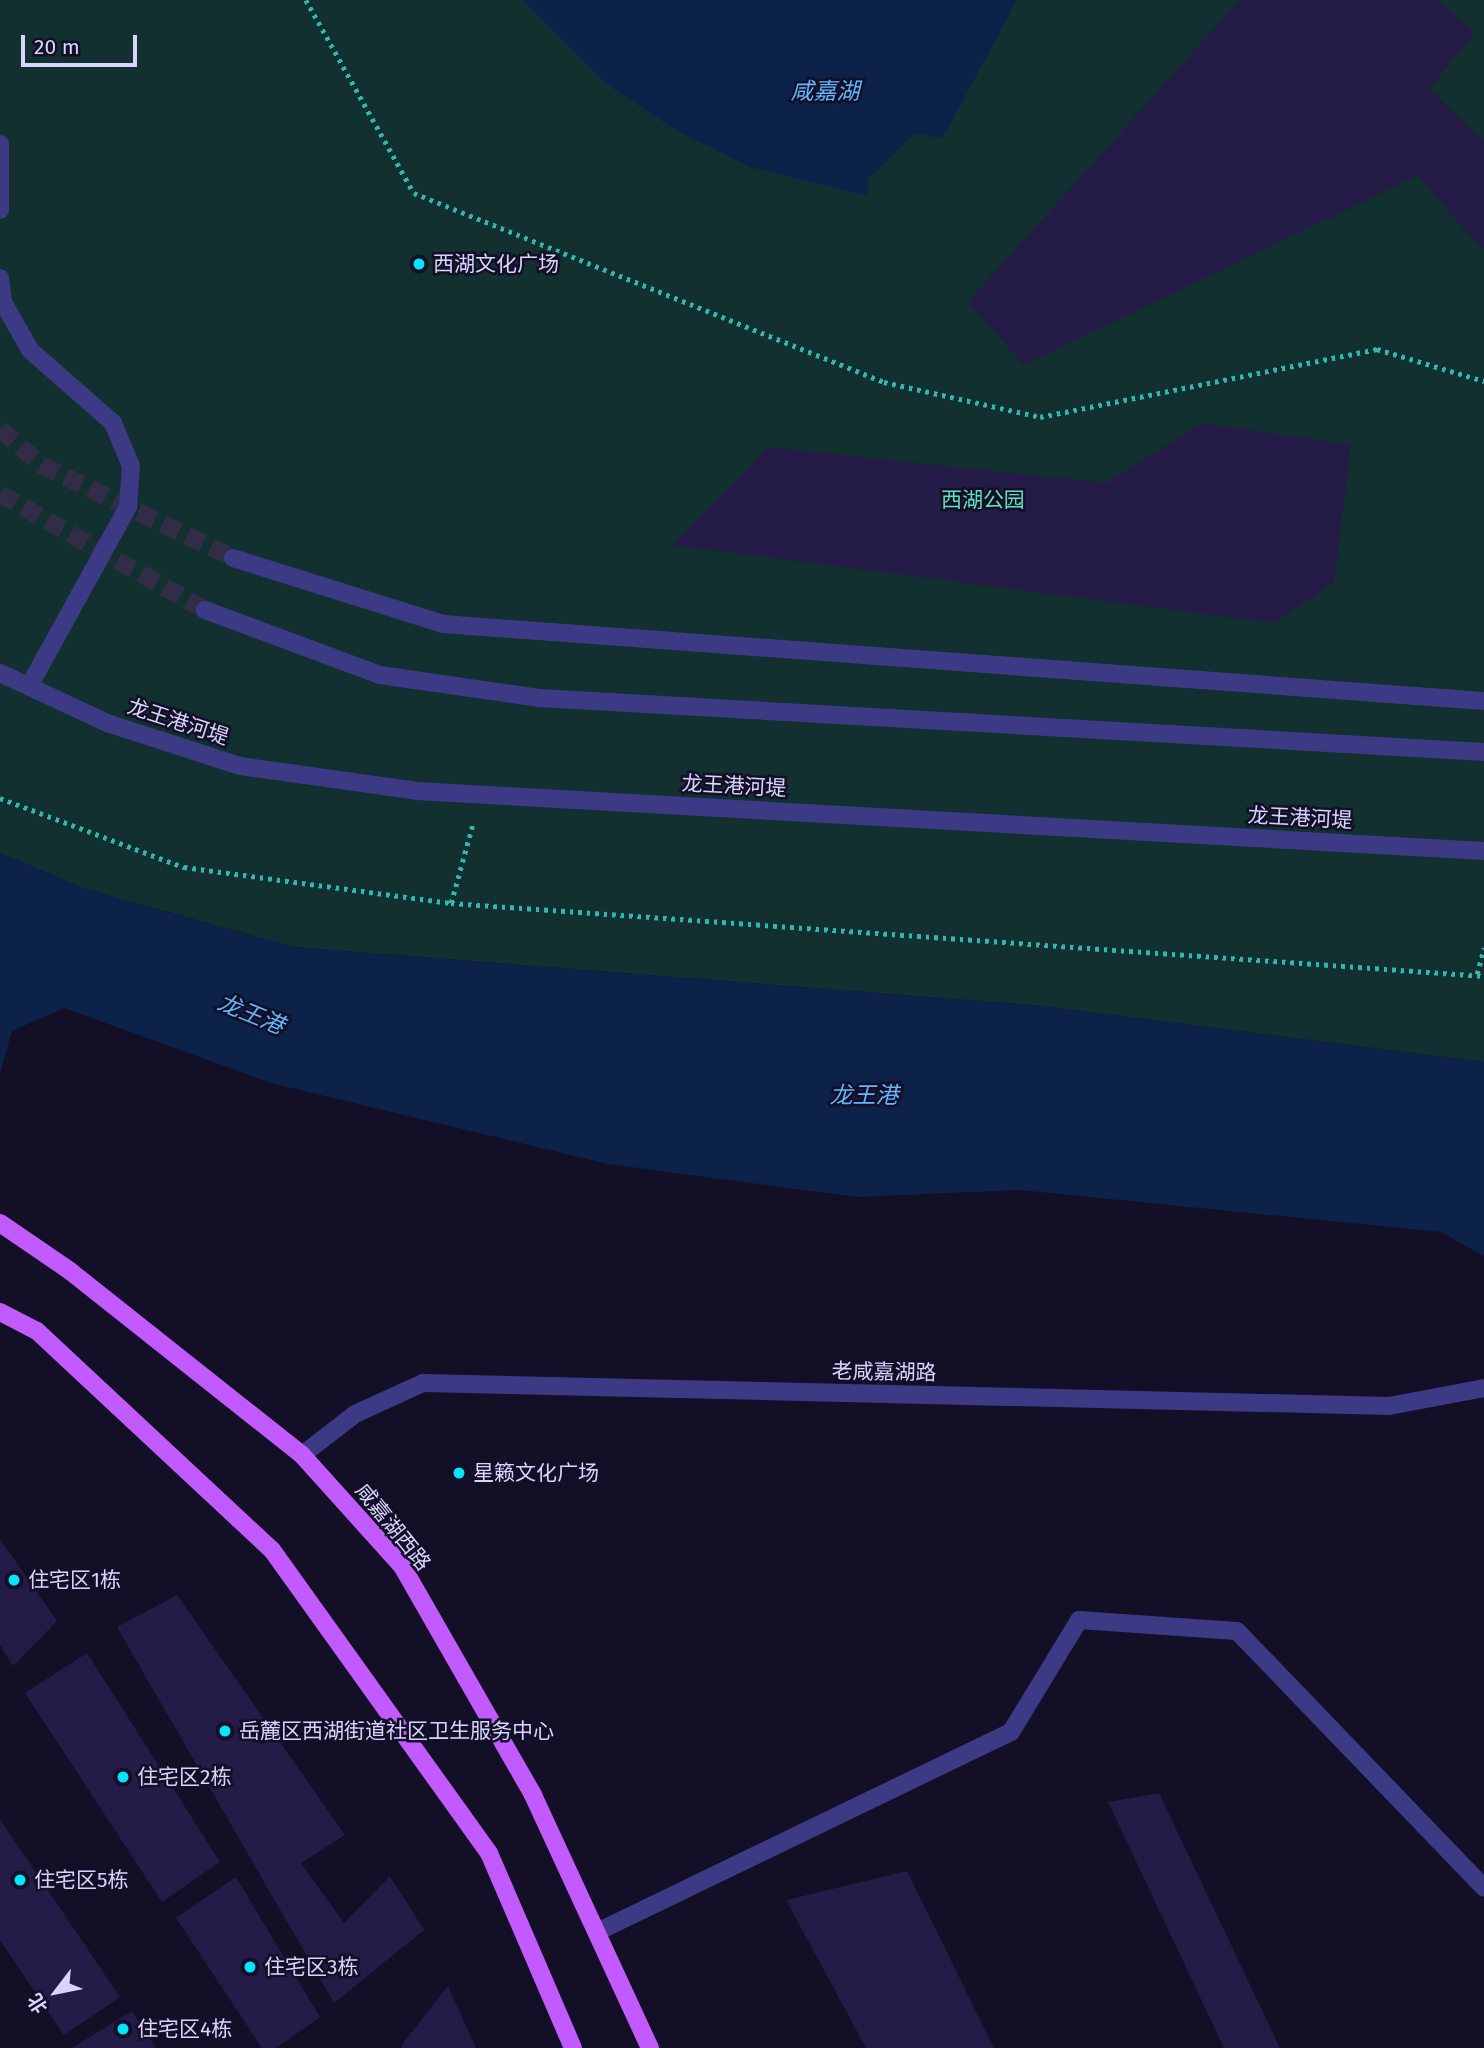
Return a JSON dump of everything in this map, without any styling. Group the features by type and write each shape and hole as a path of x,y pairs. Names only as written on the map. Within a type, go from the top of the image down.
{"main road":[{"name":"咸嘉湖西路","path":"0,1223 70,1271 302,1455 402,1566 533,1795 650,2048"},
{"path":"0,1312 37,1331 272,1550 489,1853 573,2048"}],"street":[{"path":"0,144 0,210"},
{"path":"0,278 3,302 30,350 113,424 131,466 128,508 29,686"},
{"path":"233,558 443,624 1484,701"},
{"path":"205,610 380,675 540,698 1484,752"},
{"name":"龙王港河堤","path":"0,673 107,723 240,766 480,795 1484,851"},
{"name":"老咸嘉湖路","path":"302,1455 355,1414 423,1383 1389,1406 1484,1388"},
{"path":"597,1933 1010,1732 1079,1620 1237,1631 1484,1888"}],"path":[{"path":"306,0 414,193 884,382 1040,417 1377,349 1484,381"},
{"path":"451,903 480,795"},
{"path":"0,798 184,867 451,903 1484,976"},
{"path":"1477,974 1484,948"}],"green space":[{"name":"西湖公园","path":"0,0 1484,0 1484,1062 1042,1006 294,947 85,889 0,853"}],"water":[{"name":"咸嘉湖","path":"523,0 1017,0 942,139 916,133 868,179 867,196 750,167 677,131 605,83"},
{"name":"龙王港","path":"0,853 85,889 294,947 1042,1006 1484,1062 1484,1256 1441,1232 1020,1190 857,1197 608,1164 271,1083 64,1008 12,1031 0,1073"}],"building":[{"path":"1240,0 1438,0 1475,32 1429,89 1484,141 1484,251 1417,176 1024,365 968,302"},
{"path":"1202,423 1351,445 1334,583 1274,623 673,545 768,447 1106,483"},
{"name":"住宅区1栋","path":"0,1539 57,1621 13,1666 0,1645"},
{"name":"岳麓区西湖街道社区卫生服务中心","path":"177,1595 345,1835 301,1863 344,1923 390,1876 424,1930 334,2003 117,1627"},
{"name":"住宅区2栋","path":"87,1653 220,1862 162,1902 25,1693"},
{"path":"1159,1793 1280,2048 1224,2048 1108,1802"},
{"name":"住宅区5栋","path":"0,1819 120,1997 64,2035 0,1940"},
{"path":"907,1871 994,2048 866,2048 786,1900"},
{"name":"住宅区3栋","path":"236,1877 320,2017 276,2048 262,2048 176,1918"},
{"path":"448,1986 476,2048 401,2048 404,2042"},
{"name":"住宅区4栋","path":"132,2011 156,2048 72,2048"}],"tunnel":[{"path":"0,429 41,465 233,558"},
{"path":"0,494 205,610"}],"place":[{"name":"西湖文化广场","path":"419,264"},
{"name":"星籁文化广场","path":"459,1473"},
{"name":"住宅区1栋","path":"14,1580"},
{"name":"岳麓区西湖街道社区卫生服务中心","path":"225,1731"},
{"name":"住宅区2栋","path":"123,1777"},
{"name":"住宅区5栋","path":"20,1880"},
{"name":"住宅区3栋","path":"250,1967"},
{"name":"住宅区4栋","path":"123,2029"}]}
